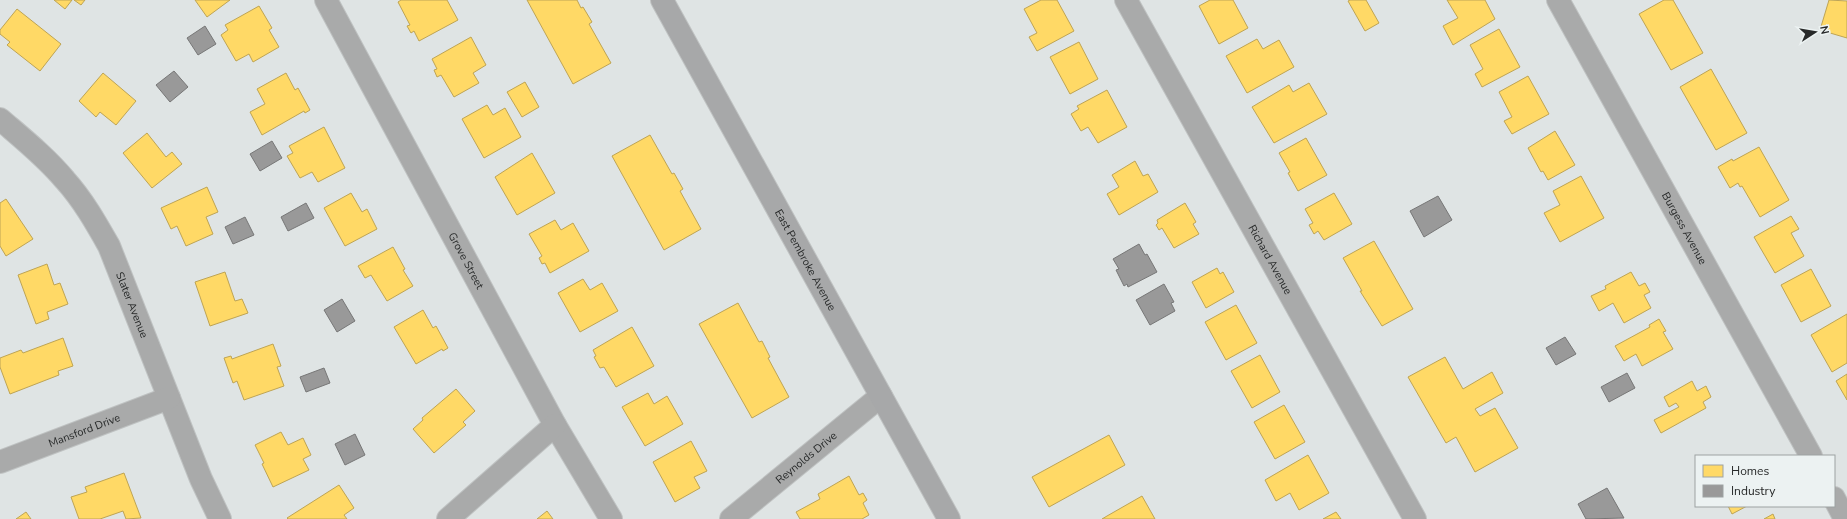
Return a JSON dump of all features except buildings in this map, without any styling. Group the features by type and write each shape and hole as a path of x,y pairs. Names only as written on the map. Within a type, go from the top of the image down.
{"main road":[{"name":"East Pembroke Avenue","path":"662,0 950,519"}],"street":[{"name":"Grove Street","path":"326,0 556,425 611,519"},
{"name":"Richard Avenue","path":"1126,0 1415,519"},
{"name":"Burgess Avenue","path":"1558,0 1810,455"},
{"name":"Slater Avenue","path":"0,119 38,152 65,180 89,212 112,254 201,479 220,519"},
{"name":"Reynolds Drive","path":"731,519 881,396"},
{"name":"Mansford Drive","path":"0,462 169,398"},
{"path":"448,519 556,425"},
{"path":"1835,500 1845,519"}]}
